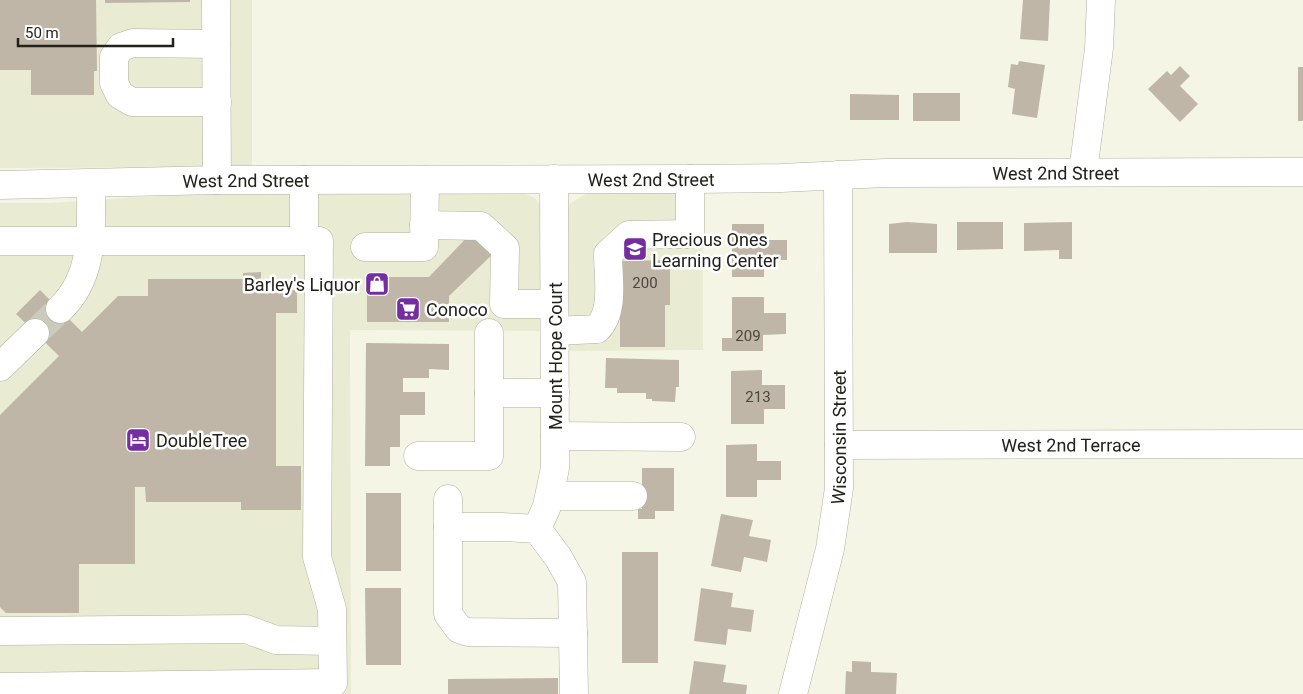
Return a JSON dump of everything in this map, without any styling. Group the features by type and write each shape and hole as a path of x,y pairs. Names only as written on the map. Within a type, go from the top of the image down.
{"street":[{"path":"216,0 217,180"},
{"path":"1083,172 1099,48 1101,0"},
{"path":"216,44 133,44 121,47 114,57 114,83 120,96 132,102 216,102"},
{"name":"West 2nd Street","path":"0,185 217,180 690,180 884,173 1303,172"},
{"name":"Wisconsin Street","path":"793,694 836,520 839,488 838,175"},
{"path":"304,180 304,241"},
{"path":"365,247 424,247 425,180"},
{"name":"Mount Hope Court","path":"537,529 550,496 555,468 554,180"},
{"path":"555,331 598,329 604,323 608,313 608,254 629,235 690,234 690,180"},
{"path":"60,309 68,301 84,276 90,241 91,184"},
{"path":"424,225 481,226 505,248 504,304 554,304"},
{"path":"0,242 319,241 317,557 332,609 333,683 0,687"},
{"path":"0,367 35,333"},
{"path":"418,456 489,456 489,333"},
{"path":"489,393 555,393"},
{"path":"555,436 681,437"},
{"name":"West 2nd Terrace","path":"839,445 1303,444"},
{"path":"550,496 633,496"},
{"path":"448,499 448,614 459,629 468,632 573,633"},
{"path":"448,527 537,529 558,557 572,582 574,694"},
{"path":"0,631 246,629 276,640 332,641"}],"shaded area":[{"path":"0,0 252,0 252,167 0,168"},
{"path":"520,192 535,198 542,208 542,331 350,330 351,694 0,694 0,203 49,203 203,193"},
{"name":"Precious Ones Learning Center","path":"703,192 703,350 567,351 567,209 571,203 587,193"}],"building":[{"path":"0,0 96,0 97,71 94,71 94,95 31,95 31,70 0,70"},
{"path":"105,0 190,0 190,2 105,3"},
{"path":"1023,0 1050,0 1048,41 1020,39"},
{"path":"1019,61 1045,65 1037,118 1012,114 1015,89 1008,87 1011,64 1018,65"},
{"path":"1180,66 1190,76 1180,86 1198,104 1180,122 1148,89 1167,71 1171,75"},
{"path":"1298,67 1303,67 1303,121 1298,121"},
{"path":"913,93 960,93 960,121 913,121"},
{"path":"850,94 899,95 899,120 850,120"},
{"path":"907,222 937,224 937,253 889,253 889,224"},
{"path":"957,222 1003,222 1003,249 957,250"},
{"path":"1072,222 1072,259 1059,259 1059,250 1024,251 1024,223"},
{"path":"732,224 764,224 764,240 787,240 787,260 764,260 764,277 732,277"},
{"name":"Conoco","path":"474,230 496,251 449,296 449,322 367,322 367,277 429,277"},
{"path":"670,260 670,305 665,305 665,347 620,347 620,261"},
{"name":"DoubleTree","path":"261,272 261,290 297,290 297,313 276,313 276,466 301,466 301,510 241,510 241,502 146,502 145,487 135,487 135,564 79,564 79,613 6,613 0,607 0,415 59,356 16,314 40,290 82,332 118,296 148,296 148,279 243,279 243,273"},
{"path":"732,297 764,297 764,313 786,313 786,334 763,335 763,351 722,351 722,338 732,338"},
{"path":"366,343 449,344 449,370 429,369 429,378 403,378 403,392 425,392 425,415 400,415 400,447 390,447 390,466 365,466"},
{"path":"606,358 679,360 679,387 676,387 675,402 652,401 652,399 646,399 646,393 617,393 617,388 605,388"},
{"path":"762,370 762,385 785,385 785,409 764,409 764,424 731,424 731,371"},
{"path":"757,444 757,461 781,461 781,480 757,480 757,497 726,497 726,445"},
{"path":"642,468 674,468 674,511 655,511 655,519 638,519 638,509 642,509"},
{"path":"366,493 401,493 401,571 366,571"},
{"path":"721,514 753,520 749,536 771,540 767,562 744,557 741,572 711,566"},
{"path":"622,552 658,552 658,663 622,663"},
{"path":"365,588 401,588 401,665 366,665"},
{"path":"701,588 733,593 731,607 754,610 751,632 728,629 726,645 694,641"},
{"path":"694,661 726,665 723,682 747,685 746,694 689,694"},
{"path":"852,661 871,662 871,672 897,673 896,694 845,694 846,671 852,672"},
{"path":"558,678 558,694 448,694 448,679"}],"tunnel":[{"path":"35,333 60,309"}],"place":[{"name":"Precious Ones Learning Center","path":"635,249"},
{"name":"Barley's Liquor","path":"377,284"},
{"name":"Conoco","path":"408,309"},
{"name":"DoubleTree","path":"138,440"}]}
